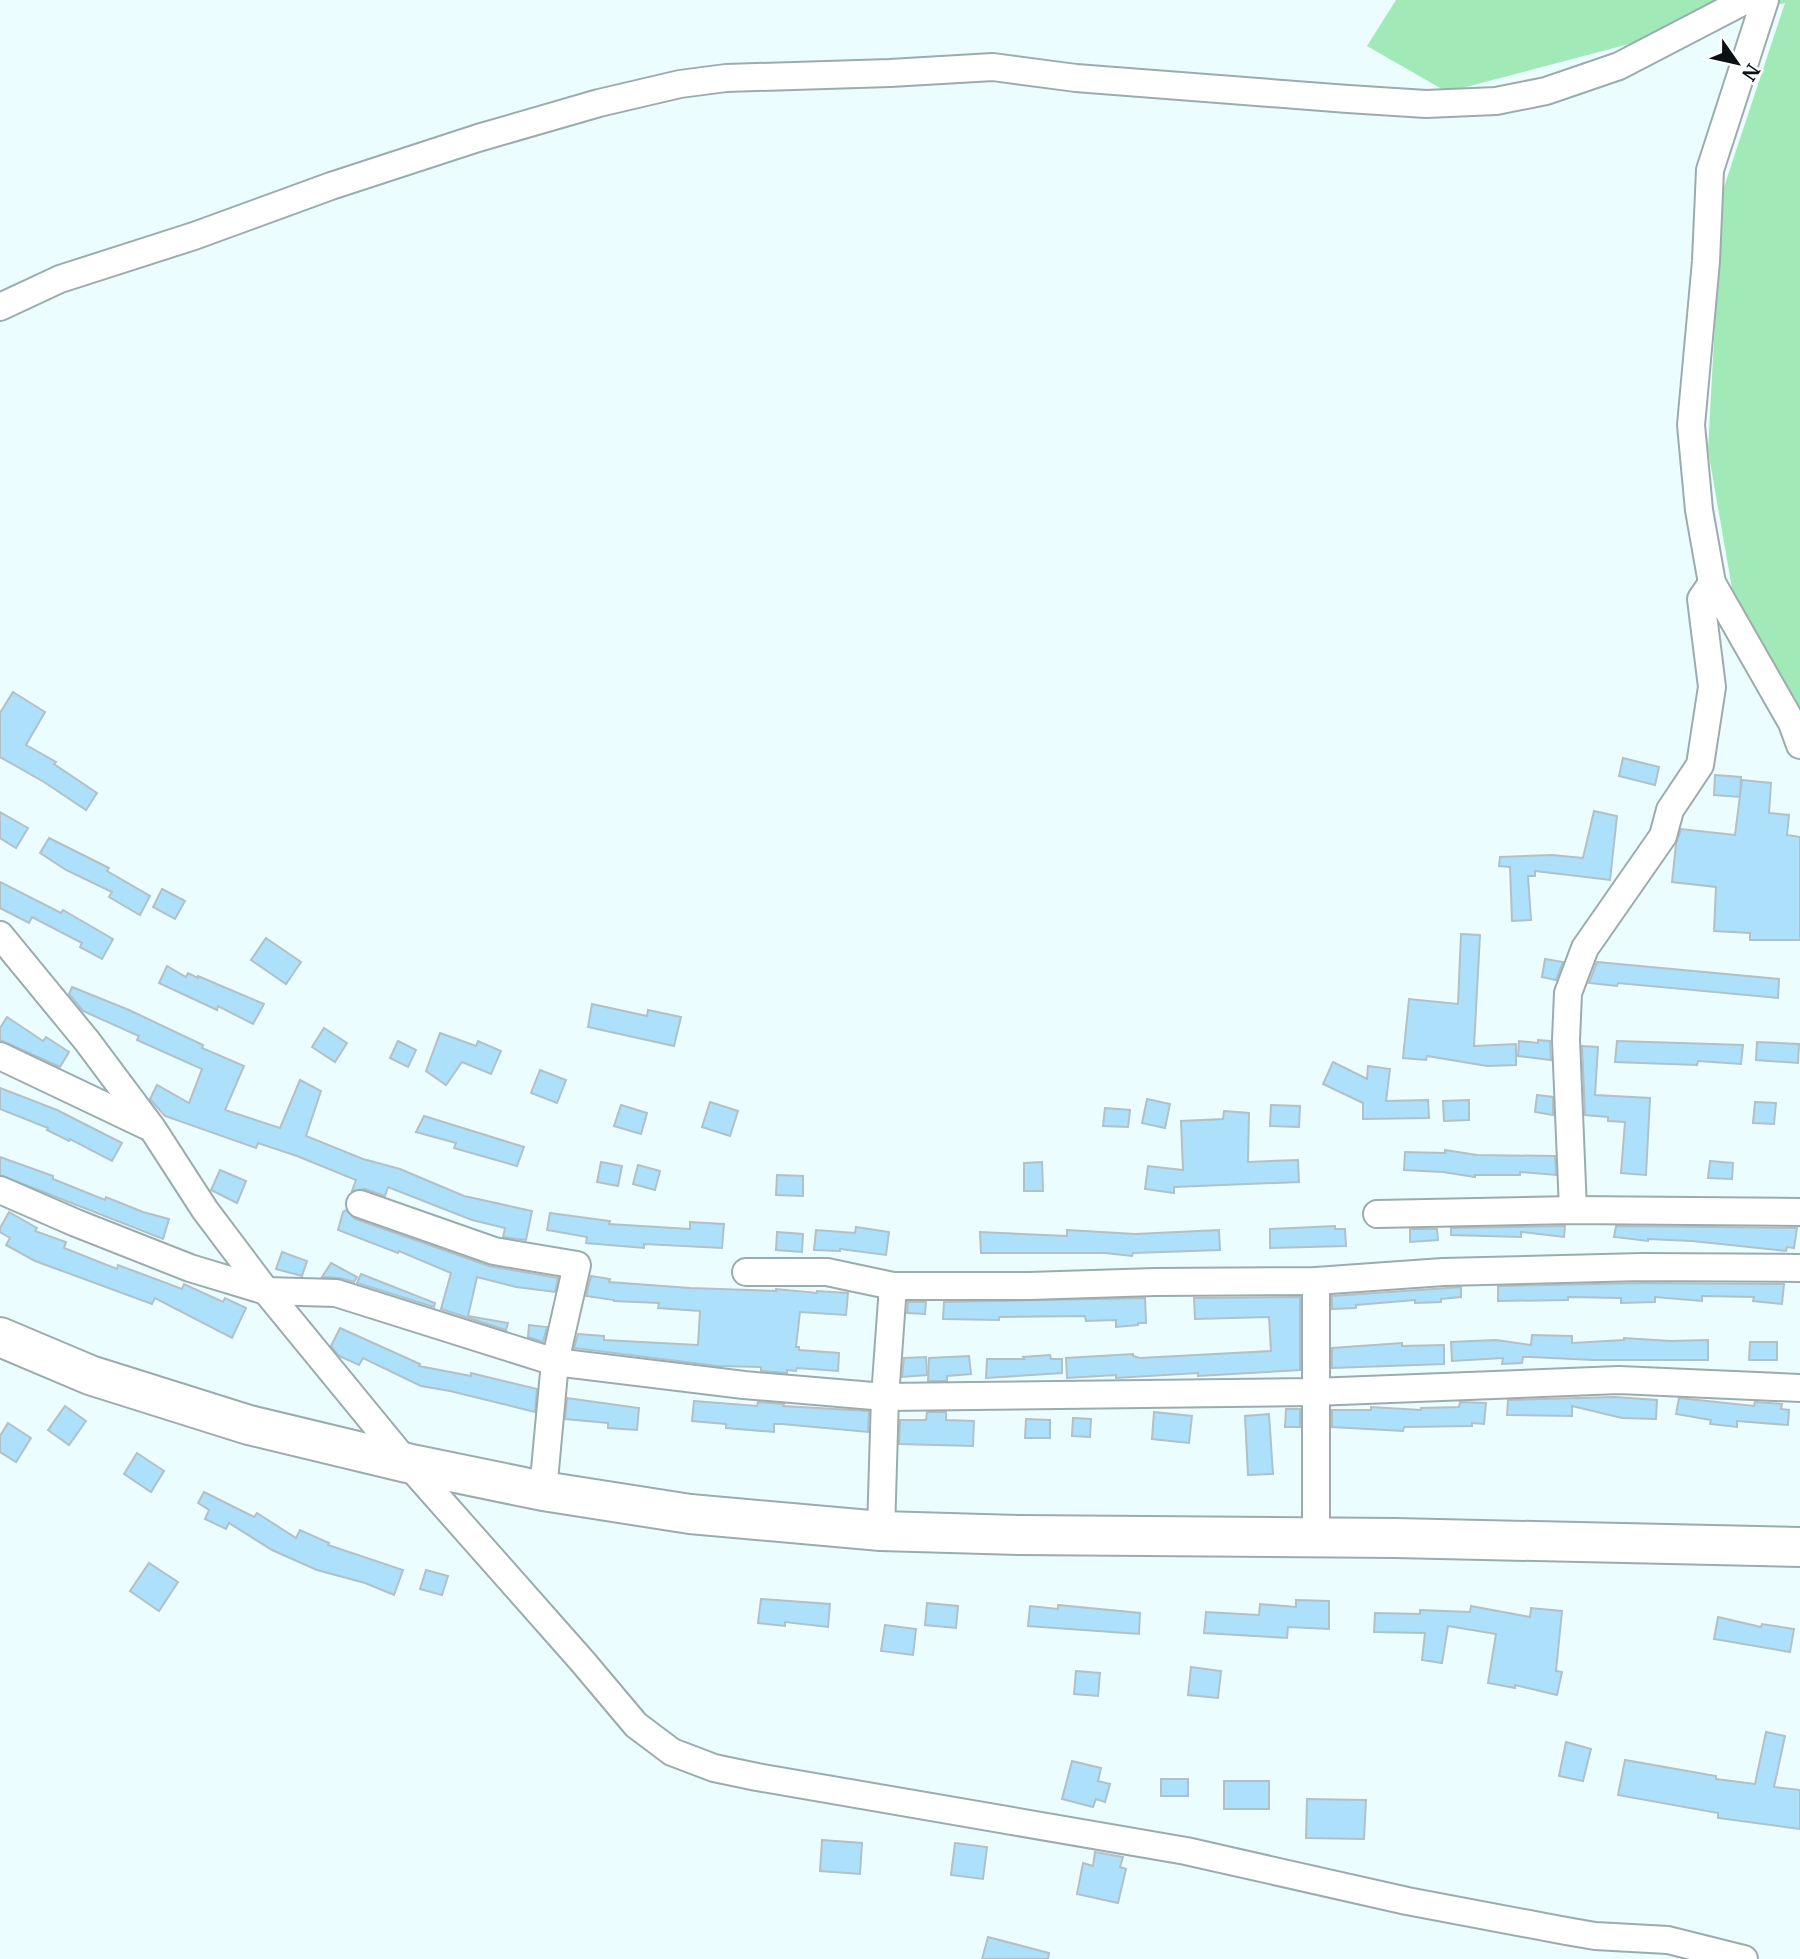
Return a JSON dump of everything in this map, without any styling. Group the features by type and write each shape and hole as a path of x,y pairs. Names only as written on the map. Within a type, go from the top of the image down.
{"main road":[{"path":"0,1337 90,1375 249,1425 407,1463 543,1491 690,1514 881,1531 1800,1547"}],"street":[{"path":"0,307 60,279 478,138 599,103 680,84 726,78 993,67 1076,78 1426,104 1496,101 1546,91 1619,66 1746,0"},
{"path":"1765,0 1710,170 1706,261 1692,425 1699,510 1712,583 1792,723 1800,745"},
{"path":"1573,1210 1567,1065 1568,993 1585,948 1663,836 1670,810 1700,765 1712,687 1701,599 1712,583"},
{"path":"0,935 87,1041 152,1128 205,1210 266,1291 407,1463 636,1725 672,1752 714,1768 1186,1851 1407,1901 1566,1931 1595,1936 1668,1940 1744,1959"},
{"path":"0,1056 152,1128"},
{"path":"0,1190 190,1268 266,1291 336,1293 555,1362 744,1385 884,1397 1314,1392 1619,1380 1800,1388"},
{"path":"360,1203 494,1251 577,1265 555,1362 543,1491"},
{"path":"1377,1214 1573,1210 1800,1212"},
{"path":"746,1272 827,1272 893,1286 1029,1286 1315,1280 1509,1270 1800,1268"},
{"path":"1315,1280 1316,1538"},
{"path":"881,1531 884,1397 893,1286"}],"green space":[{"path":"1396,0 1800,0 1800,743 1737,617 1708,450 1722,193 1785,3 1447,92 1367,46"}],"building":[{"path":"13,692 45,712 26,745 56,762 54,764 97,793 86,810 0,757 0,713"},
{"path":"1623,758 1659,767 1655,785 1619,776"},
{"path":"1715,775 1741,777 1740,797 1714,795"},
{"path":"1742,780 1771,783 1769,813 1789,815 1787,835 1800,837 1800,940 1750,940 1750,933 1714,931 1716,887 1672,882 1676,844 1681,829 1735,835"},
{"path":"1594,811 1617,816 1610,880 1535,871 1535,876 1528,876 1531,920 1512,921 1510,867 1499,866 1500,857 1552,855 1583,858"},
{"path":"0,812 28,828 16,848 0,838"},
{"path":"49,838 109,868 107,871 150,896 140,915 109,897 112,892 66,870 40,853"},
{"path":"0,882 61,913 63,910 113,939 102,959 80,947 82,943 32,917 29,923 0,908"},
{"path":"162,889 185,901 175,919 153,907"},
{"path":"1461,934 1480,935 1474,1046 1516,1044 1516,1065 1487,1066 1427,1056 1426,1060 1403,1058 1409,999 1458,1004"},
{"path":"266,938 301,962 286,984 251,960"},
{"path":"1545,959 1563,962 1556,980 1542,977"},
{"path":"1597,962 1779,979 1778,998 1618,983 1617,986 1589,983"},
{"path":"167,966 186,977 188,973 198,976 264,1004 253,1024 218,1006 217,1010 159,983"},
{"path":"72,987 129,1010 203,1045 202,1048 244,1066 225,1110 280,1128 300,1080 321,1091 306,1136 363,1159 400,1169 464,1196 532,1211 526,1240 503,1237 505,1228 472,1220 388,1187 385,1196 365,1189 352,1191 356,1180 297,1156 258,1143 256,1148 165,1116 150,1099 157,1085 189,1103 202,1069 137,1040 139,1036 83,1011 69,994"},
{"path":"592,1004 647,1016 648,1010 681,1017 674,1046 588,1027"},
{"path":"7,1017 43,1041 46,1037 69,1052 60,1067 0,1040 0,1028"},
{"path":"324,1028 347,1043 335,1062 312,1047"},
{"path":"440,1033 476,1046 478,1041 501,1051 491,1074 462,1062 446,1085 426,1071"},
{"path":"1538,1040 1550,1041 1551,1060 1518,1056 1519,1041 1538,1043"},
{"path":"398,1041 416,1050 408,1067 390,1058"},
{"path":"1617,1041 1743,1045 1741,1064 1698,1061 1697,1065 1615,1062"},
{"path":"1757,1042 1799,1044 1798,1063 1756,1060"},
{"path":"1582,1046 1598,1047 1595,1095 1650,1098 1646,1175 1621,1173 1625,1122 1585,1115"},
{"path":"1333,1062 1367,1079 1368,1066 1390,1069 1386,1101 1428,1100 1429,1118 1363,1119 1363,1103 1323,1084"},
{"path":"540,1070 566,1080 557,1103 531,1093"},
{"path":"0,1088 57,1110 122,1143 112,1161 47,1130 48,1128 0,1109"},
{"path":"1537,1095 1553,1097 1553,1115 1535,1112"},
{"path":"1147,1099 1170,1104 1165,1128 1142,1123"},
{"path":"1469,1100 1469,1120 1444,1121 1443,1101"},
{"path":"710,1102 738,1111 730,1136 702,1127"},
{"path":"1755,1102 1776,1103 1774,1124 1753,1123"},
{"path":"621,1105 647,1113 641,1134 614,1126"},
{"path":"1271,1105 1300,1106 1299,1127 1270,1126"},
{"path":"1105,1108 1130,1110 1128,1127 1103,1126"},
{"path":"1224,1111 1249,1113 1248,1162 1298,1160 1299,1182 1174,1187 1174,1193 1145,1189 1148,1166 1183,1170 1181,1121 1223,1119"},
{"path":"424,1116 524,1147 517,1166 454,1148 456,1143 416,1132"},
{"path":"1445,1150 1477,1155 1555,1156 1556,1175 1520,1172 1520,1175 1475,1177 1404,1170 1405,1152 1445,1153"},
{"path":"0,1157 53,1176 53,1179 105,1200 106,1197 169,1219 163,1239 0,1175"},
{"path":"1710,1161 1733,1163 1732,1179 1708,1178"},
{"path":"601,1162 622,1166 618,1186 597,1182"},
{"path":"1042,1162 1043,1191 1024,1191 1024,1163"},
{"path":"638,1165 660,1171 655,1190 633,1184"},
{"path":"220,1170 246,1181 237,1203 211,1190"},
{"path":"777,1175 803,1176 803,1196 776,1195"},
{"path":"346,1210 355,1219 489,1266 558,1278 555,1292 516,1287 477,1277 468,1316 508,1323 506,1330 441,1309 451,1273 338,1230"},
{"path":"9,1212 37,1228 35,1231 66,1242 64,1248 117,1269 118,1265 182,1289 184,1284 223,1302 225,1298 246,1308 232,1338 155,1298 152,1304 35,1261 6,1245 10,1238 0,1232 0,1228"},
{"path":"550,1213 610,1221 609,1224 690,1229 690,1222 724,1224 722,1248 644,1244 644,1248 586,1243 587,1237 547,1230"},
{"path":"1335,1226 1335,1229 1345,1229 1346,1246 1270,1248 1270,1229"},
{"path":"1565,1226 1564,1237 1521,1232 1521,1237 1451,1235 1451,1228"},
{"path":"1616,1226 1797,1228 1794,1248 1787,1247 1786,1251 1692,1241 1648,1241 1614,1237"},
{"path":"856,1227 889,1232 886,1255 840,1249 814,1250 816,1230 855,1233"},
{"path":"1410,1229 1437,1229 1438,1240 1410,1242"},
{"path":"1067,1230 1135,1234 1219,1230 1220,1250 1133,1253 1132,1256 1105,1253 981,1253 980,1232 1067,1236"},
{"path":"777,1232 803,1234 802,1252 776,1250"},
{"path":"282,1252 307,1261 302,1276 276,1269"},
{"path":"331,1263 357,1277 354,1282 322,1277"},
{"path":"361,1274 435,1303 434,1307 357,1283"},
{"path":"591,1276 610,1279 609,1282 690,1288 848,1293 846,1315 800,1312 796,1347 799,1347 799,1350 839,1353 838,1371 797,1368 796,1371 787,1370 787,1373 761,1371 761,1367 718,1366 574,1348 578,1334 604,1336 604,1340 698,1345 700,1311 658,1308 659,1303 614,1301 586,1296"},
{"path":"1784,1284 1782,1304 1753,1301 1754,1297 1702,1296 1702,1301 1655,1297 1655,1302 1621,1303 1621,1298 1568,1297 1568,1300 1498,1301 1498,1286"},
{"path":"1461,1287 1461,1297 1441,1299 1441,1302 1415,1303 1415,1300 1332,1309 1332,1296"},
{"path":"1300,1297 1300,1370 1198,1376 1198,1373 1067,1378 1066,1358 1133,1354 1140,1358 1271,1351 1269,1317 1195,1319 1194,1298"},
{"path":"1145,1298 1146,1323 1138,1325 1116,1327 1116,1320 1086,1321 1085,1316 999,1317 999,1320 943,1319 944,1302"},
{"path":"908,1302 926,1302 925,1314 907,1313"},
{"path":"529,1325 547,1327 543,1342 528,1337"},
{"path":"340,1328 420,1364 419,1366 471,1376 471,1373 537,1389 535,1412 421,1386 363,1358 359,1365 339,1356 331,1346"},
{"path":"1532,1335 1572,1336 1572,1343 1624,1338 1708,1340 1708,1360 1523,1357 1522,1363 1502,1364 1503,1358 1452,1361 1451,1342 1496,1340 1531,1345"},
{"path":"1750,1342 1777,1342 1777,1360 1749,1360"},
{"path":"1402,1343 1402,1346 1444,1345 1444,1364 1332,1368 1332,1348"},
{"path":"1050,1355 1051,1359 1062,1359 1062,1373 986,1378 987,1359 1024,1359 1023,1357"},
{"path":"969,1356 971,1374 947,1376 947,1381 928,1381 929,1358"},
{"path":"926,1357 927,1375 902,1377 904,1358"},
{"path":"1615,1397 1657,1400 1656,1419 1622,1418 1572,1406 1572,1416 1507,1415 1508,1400"},
{"path":"567,1398 639,1408 637,1430 608,1428 608,1423 565,1419"},
{"path":"1679,1398 1754,1406 1755,1402 1782,1404 1781,1409 1789,1410 1788,1425 1737,1421 1737,1427 1710,1424 1711,1420 1676,1414"},
{"path":"694,1401 757,1406 758,1402 869,1411 868,1432 782,1424 774,1424 774,1432 726,1428 726,1424 692,1421"},
{"path":"1460,1402 1486,1403 1484,1424 1404,1427 1403,1431 1332,1427 1332,1410 1371,1410 1371,1407 1421,1410 1459,1407"},
{"path":"65,1406 86,1421 69,1445 48,1430"},
{"path":"1286,1409 1300,1409 1300,1427 1285,1427"},
{"path":"927,1412 946,1412 946,1420 974,1421 973,1446 899,1444 900,1420 926,1420"},
{"path":"1154,1412 1192,1416 1189,1443 1152,1439"},
{"path":"1269,1414 1273,1474 1248,1475 1245,1416"},
{"path":"1073,1418 1091,1419 1090,1437 1072,1436"},
{"path":"1026,1419 1050,1420 1050,1438 1025,1438"},
{"path":"8,1423 31,1438 16,1462 0,1452 0,1436"},
{"path":"137,1453 164,1471 151,1492 124,1474"},
{"path":"204,1492 254,1517 257,1513 296,1538 300,1530 329,1543 328,1545 403,1570 394,1595 365,1583 317,1570 272,1550 229,1523 226,1529 205,1519 209,1510 198,1503"},
{"path":"149,1563 178,1582 159,1611 130,1591"},
{"path":"426,1570 448,1576 442,1595 420,1589"},
{"path":"761,1599 830,1604 828,1627 785,1622 785,1626 758,1623"},
{"path":"1296,1600 1329,1601 1329,1629 1288,1627 1287,1638 1204,1633 1206,1612 1259,1615 1260,1604 1296,1607"},
{"path":"927,1603 958,1606 956,1628 925,1625"},
{"path":"1058,1605 1140,1613 1139,1634 1028,1626 1030,1606 1058,1609"},
{"path":"1471,1606 1530,1617 1531,1608 1562,1611 1556,1671 1562,1672 1557,1695 1515,1685 1515,1688 1488,1683 1496,1634 1448,1626 1442,1663 1422,1660 1425,1633 1374,1632 1375,1613 1420,1614 1420,1610 1470,1612"},
{"path":"1718,1617 1761,1627 1762,1624 1794,1629 1790,1652 1714,1639"},
{"path":"885,1625 916,1629 913,1655 881,1651"},
{"path":"1191,1667 1221,1671 1218,1698 1188,1695"},
{"path":"1076,1671 1100,1673 1098,1696 1074,1694"},
{"path":"1766,1732 1785,1736 1774,1787 1800,1790 1800,1829 1718,1818 1718,1813 1618,1795 1625,1760 1716,1776 1716,1779 1755,1784"},
{"path":"1566,1742 1591,1749 1583,1781 1559,1776"},
{"path":"1072,1761 1101,1768 1098,1781 1110,1784 1105,1802 1096,1799 1093,1807 1062,1799"},
{"path":"1161,1779 1188,1779 1188,1796 1161,1796"},
{"path":"1224,1781 1269,1781 1269,1809 1224,1809"},
{"path":"1307,1799 1366,1800 1364,1839 1306,1838"},
{"path":"822,1840 862,1843 860,1874 820,1871"},
{"path":"955,1843 987,1847 983,1879 951,1875"},
{"path":"1095,1852 1123,1857 1120,1867 1126,1869 1118,1903 1077,1894 1083,1863 1093,1866"},
{"path":"988,1937 1049,1953 1048,1959 982,1959"}]}
